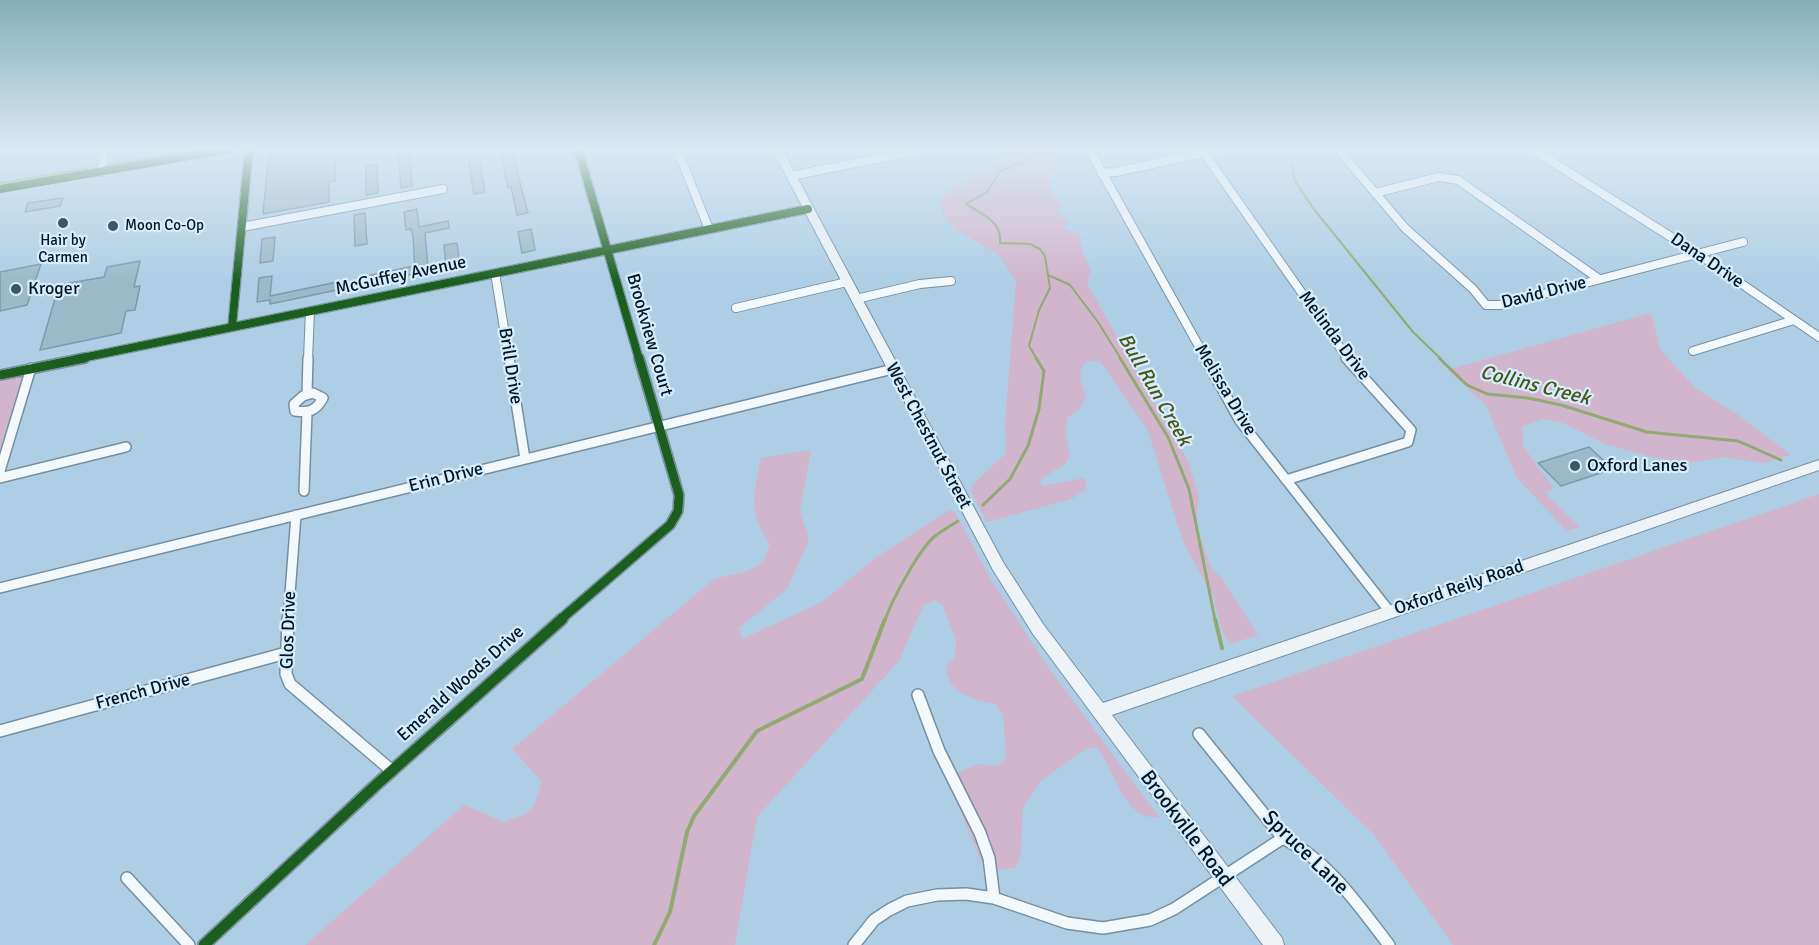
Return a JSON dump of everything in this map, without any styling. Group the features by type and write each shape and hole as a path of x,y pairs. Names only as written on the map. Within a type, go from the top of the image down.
{"main road":[{"name":"West Chestnut Street","path":"800,193 998,567 1038,629 1099,712"},
{"name":"Oxford Reily Road","path":"1099,712 1819,465"},
{"name":"Brookville Road","path":"1099,712 1275,945"}],"street":[{"path":"232,327 245,193"},
{"path":"242,226 421,193"},
{"name":"Brookview Court","path":"591,193 659,427"},
{"path":"694,193 709,230"},
{"name":"Melissa Drive","path":"1112,193 1240,421 1390,612"},
{"name":"Melinda Drive","path":"1232,193 1344,354 1411,430 1408,442 1401,445 1286,480"},
{"name":"David Drive","path":"1376,193 1405,228 1473,290 1482,304 1502,305 1743,242"},
{"path":"1477,193 1599,279"},
{"name":"Dana Drive","path":"1602,193 1698,254 1819,337"},
{"name":"McGuffey Avenue","path":"0,375 808,209"},
{"name":"Brill Drive","path":"495,273 525,459"},
{"path":"856,299 920,284 951,280"},
{"path":"736,308 847,282"},
{"path":"307,394 310,311"},
{"path":"1693,351 1794,320"},
{"path":"0,471 31,368"},
{"name":"Erin Drive","path":"0,588 893,369"},
{"path":"307,394 318,394 323,401 318,408 306,413 298,412 293,408 296,402 307,394"},
{"path":"304,491 306,413"},
{"name":"Emerald Woods Drive","path":"204,945 391,770 540,636 670,525 680,507 679,495 659,427"},
{"path":"0,478 126,447"},
{"name":"Glos Drive","path":"296,515 286,674 290,684 391,770"},
{"name":"French Drive","path":"0,731 286,653"},
{"path":"918,695 939,751 980,833 989,858 994,898"},
{"name":"Spruce Lane","path":"1199,734 1283,838 1297,843 1319,862 1360,907 1389,945"},
{"path":"855,945 874,920 907,901 937,895 966,894 994,898 1067,923 1103,928 1150,920 1174,909 1283,838"},
{"path":"127,878 189,945"}],"shaded area":[{"path":"946,193 1052,193 1060,202 1061,207 1057,209 1057,213 1069,220 1064,228 1080,235 1082,250 1091,270 1087,284 1187,459 1199,497 1198,530 1212,570 1221,577 1258,635 1230,644 1222,631 1213,596 1184,544 1147,429 1100,361 1087,361 1081,370 1080,378 1086,398 1079,410 1068,417 1065,432 1070,455 1065,464 1042,478 1040,483 1043,486 1083,478 1086,482 1086,489 1071,499 987,522 972,494 971,486 1006,453 1005,423 1016,281 999,255 955,229 943,213 940,201"},
{"path":"1651,313 1660,349 1695,388 1737,414 1791,455 1763,463 1724,457 1687,463 1651,457 1605,444 1563,423 1544,419 1523,426 1523,446 1554,489 1545,493 1580,527 1567,531 1517,478 1486,405 1447,370"},
{"path":"31,368 0,471 0,375"},
{"path":"811,450 800,511 809,540 787,589 739,628 742,639 822,602 874,559 949,510 955,512 991,580 1046,664 1159,817 1147,816 1137,811 1128,802 1096,747 1087,748 1042,780 1023,807 1021,852 1016,867 1001,870 980,860 952,790 957,773 979,764 997,766 1006,758 1003,715 995,704 963,694 951,683 946,666 955,657 956,640 942,604 934,600 923,606 899,661 757,817 735,945 305,945 464,805 504,822 531,809 537,798 541,781 512,749 714,579 748,571 763,562 770,544 758,522 754,502 761,458"},
{"path":"1819,494 1819,945 1453,945 1374,835 1232,696"}],"building":[{"path":"265,193 329,193 329,202 263,214"},
{"path":"512,193 523,193 528,213 517,215"},
{"path":"63,198 60,206 25,212 28,203"},
{"path":"417,209 419,227 448,221 449,228 425,233 428,268 415,271 413,236 411,229 406,230 404,212"},
{"path":"365,213 367,244 355,246 354,215"},
{"path":"531,229 535,250 522,253 518,232"},
{"path":"275,237 273,261 260,263 262,239"},
{"path":"457,243 460,266 446,269 444,245"},
{"path":"140,261 134,287 140,286 135,310 126,311 121,333 40,350 59,285 104,277 107,267"},
{"name":"Kroger","path":"41,264 27,305 0,311 0,272"},
{"path":"414,266 415,274 359,286 358,278"},
{"path":"272,276 270,296 337,282 337,290 270,304 270,300 257,302 259,278"},
{"name":"Oxford Lanes","path":"1589,447 1613,469 1561,486 1538,463"}],"waterway":[{"name":"Bull Run Creek","path":"985,193 966,204 995,224 1000,235 1000,243 1030,244 1040,249 1045,256 1050,288 1039,310 1029,346 1037,359"},
{"name":"Collins Creek","path":"1303,193 1413,332 1441,359"},
{"name":"Bull Run Creek","path":"1048,275 1070,285 1098,322 1121,359"},
{"name":"Bull Run Creek","path":"983,505 1010,479 1028,446 1039,409 1044,371 1036,358"},
{"name":"Bull Run Creek","path":"1120,358 1168,437 1189,489 1215,620"},
{"name":"Collins Creek","path":"1439,358 1467,385 1487,394 1528,398 1561,405 1647,432 1738,441 1781,460"},
{"name":"Bull Run Creek","path":"885,620 899,589 921,553 934,537 958,521"},
{"name":"Bull Run Creek","path":"654,945 670,912 687,832 694,816 757,731 862,679 885,619"},
{"name":"Bull Run Creek","path":"1215,619 1222,648"}],"cycle path":[{"path":"232,327 245,193"},
{"path":"204,945 434,732 670,525 676,514 679,495 591,193"},
{"path":"0,375 808,209"}],"place":[{"name":"Hair by Carmen","path":"63,223"},
{"name":"Moon Co-Op","path":"113,226"},
{"name":"Kroger","path":"16,289"},
{"name":"Oxford Lanes","path":"1575,466"}]}
